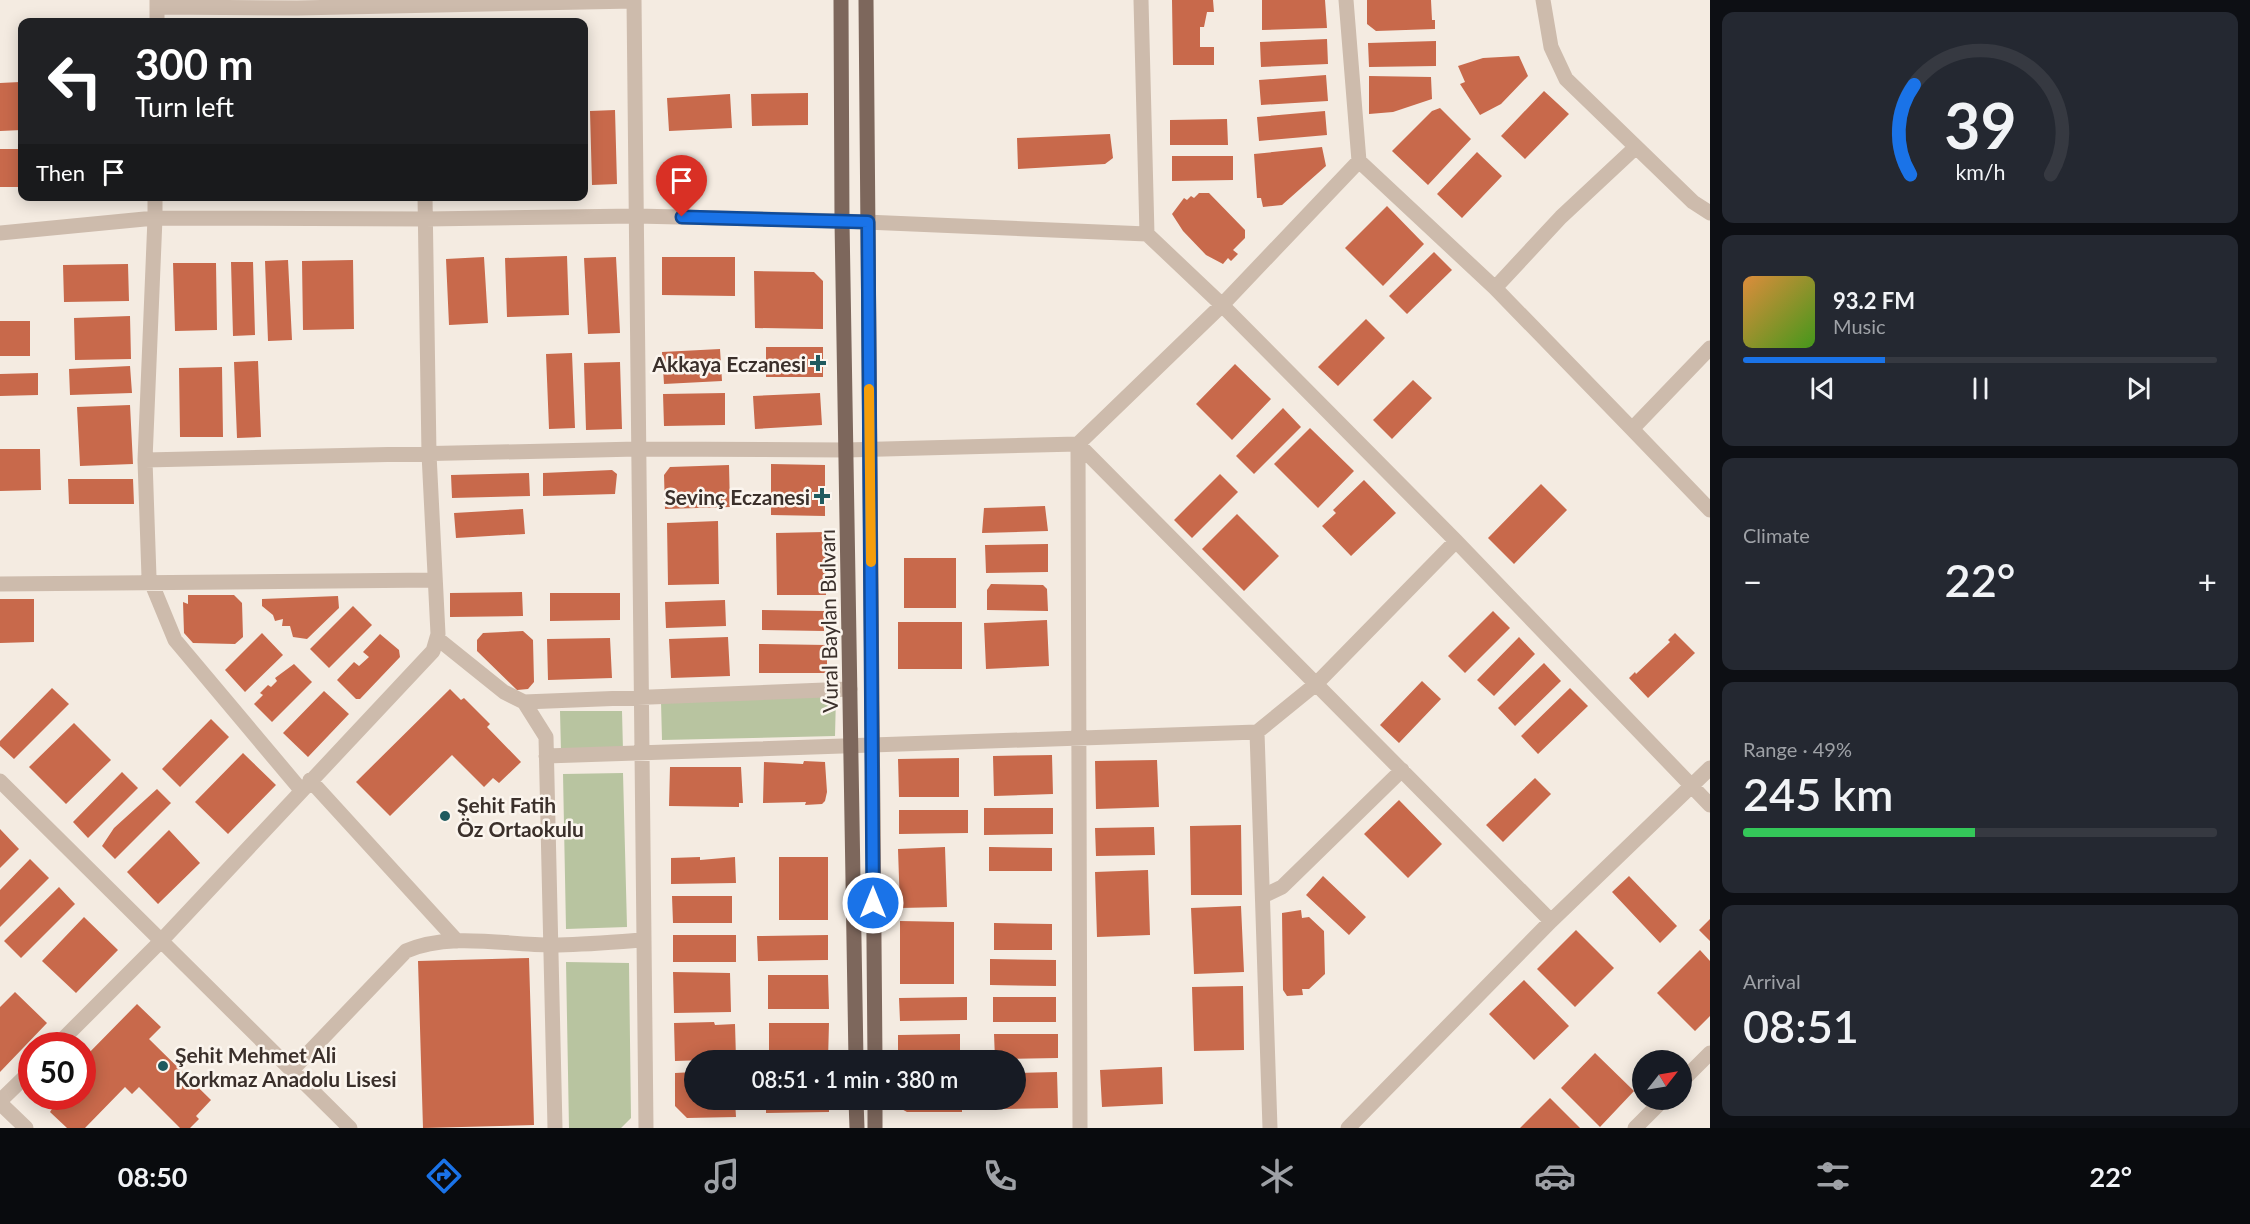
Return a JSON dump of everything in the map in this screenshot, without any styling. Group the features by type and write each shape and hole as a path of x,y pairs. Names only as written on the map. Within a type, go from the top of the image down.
{"main road":[{"name":"Vural Baylan Bulvarı","path":"841,0 842,221 856,1050"},
{"name":"Vural Baylan Bulvarı","path":"866,0 874,1050"},
{"path":"856,1110 857,1128"},
{"path":"875,1110 875,1128"}],"street":[{"path":"1141,0 1147,234"},
{"path":"1346,0 1359,161 1495,288 1710,510"},
{"path":"1543,0 1551,47 1566,79 1694,202 1710,213"},
{"path":"157,3 634,1 646,1128"},
{"path":"419,3 420,18"},
{"path":"1495,288 1561,218 1636,147"},
{"path":"146,460 638,449 870,450 1078,444 1222,305 1359,161"},
{"path":"155,201 146,460 148,577 175,640 306,785 457,940"},
{"path":"70,1032 161,940 433,651 438,639 429,454 426,201"},
{"path":"0,233 154,218 426,219 636,216 842,221 1147,234 1222,305 1456,541 1710,805"},
{"path":"1632,429 1710,348"},
{"path":"1078,444 1551,921"},
{"path":"1078,444 1080,1128"},
{"path":"546,756 1257,732 1316,684 1456,541"},
{"path":"0,585 435,580"},
{"path":"438,639 504,692 524,702 850,689"},
{"path":"524,702 546,737 555,1128"},
{"path":"1257,732 1270,1128"},
{"path":"1348,1128 1551,921 1710,768"},
{"path":"1263,897 1282,887 1402,770"},
{"path":"0,781 350,1128"},
{"path":"293,1069 406,951 424,944 457,940 552,945 644,940"},
{"path":"1692,1074 1706,1063"},
{"path":"18,1084 0,1102 26,1128"},
{"path":"1635,1128 1653,1110"}],"green space":[{"path":"836,696 835,736 662,740 661,702"},
{"path":"560,711 622,711 623,751 561,752"},
{"path":"623,773 627,927 566,929 563,774"},
{"path":"566,962 629,963 631,1118 621,1128 569,1128"}],"building":[{"path":"1172,0 1213,0 1214,12 1207,12 1204,27 1200,27 1200,47 1214,47 1214,65 1173,65"},
{"path":"1262,0 1325,0 1327,28 1262,30"},
{"path":"1367,0 1431,0 1435,29 1376,31 1367,24"},
{"path":"1327,39 1328,64 1261,67 1260,42"},
{"path":"1436,41 1436,66 1369,67 1368,43"},
{"path":"1519,56 1528,76 1501,104 1480,115 1460,84 1465,82 1458,66 1483,58"},
{"path":"1326,75 1328,101 1261,105 1259,80"},
{"path":"1369,76 1431,77 1432,99 1393,112 1369,114"},
{"path":"18,82 18,130 0,131 0,83"},
{"path":"1544,91 1569,114 1525,159 1501,136"},
{"path":"808,93 808,125 752,126 751,94"},
{"path":"730,94 732,128 669,131 667,98"},
{"path":"1440,108 1471,139 1428,185 1392,151 1432,111"},
{"path":"615,110 617,184 592,185 590,111"},
{"path":"1325,111 1327,135 1259,141 1257,117"},
{"path":"1227,119 1228,145 1170,145 1170,120"},
{"path":"1110,134 1113,158 1105,164 1018,169 1017,138"},
{"path":"1322,147 1326,166 1282,205 1263,207 1261,198 1257,198 1254,154"},
{"path":"0,149 18,149 18,187 0,187"},
{"path":"1477,152 1502,176 1462,218 1437,194"},
{"path":"1172,156 1233,156 1233,180 1172,181"},
{"path":"1199,193 1209,193 1245,230 1245,238 1233,250 1238,254 1231,261 1228,258 1223,264 1206,255 1183,231 1172,214 1184,198 1187,200 1191,196 1194,198"},
{"path":"1387,206 1424,244 1383,286 1345,248"},
{"path":"1434,252 1452,270 1407,314 1389,296"},
{"path":"567,256 569,315 507,317 505,258"},
{"path":"484,257 488,323 449,325 446,259"},
{"path":"616,257 620,333 588,334 584,258"},
{"path":"662,257 735,257 735,296 662,295"},
{"path":"288,260 292,340 268,341 265,261"},
{"path":"353,260 354,329 303,330 302,261"},
{"path":"231,262 253,262 255,335 233,336"},
{"path":"173,263 216,263 217,330 175,331"},
{"path":"128,264 129,301 64,302 63,265"},
{"path":"754,271 814,272 823,281 823,329 755,328"},
{"path":"130,316 131,359 75,360 74,318"},
{"path":"1366,319 1385,338 1338,386 1318,367"},
{"path":"0,321 30,321 30,356 0,356"},
{"path":"766,347 823,347 823,377 766,377"},
{"path":"720,349 722,381 664,384 662,352"},
{"path":"572,353 575,428 549,429 546,354"},
{"path":"258,361 261,437 237,438 234,362"},
{"path":"620,362 622,429 586,430 584,363"},
{"path":"1235,364 1271,399 1232,440 1196,404"},
{"path":"130,366 132,393 70,395 69,369"},
{"path":"222,367 223,437 180,437 179,368"},
{"path":"38,373 38,395 0,396 0,374"},
{"path":"1413,380 1432,398 1392,439 1373,420"},
{"path":"725,393 725,425 664,426 663,394"},
{"path":"820,393 822,425 755,429 753,396"},
{"path":"130,405 133,464 80,466 77,407"},
{"path":"1283,408 1301,427 1254,474 1236,456"},
{"path":"1310,428 1354,471 1318,508 1274,464"},
{"path":"0,449 40,449 41,490 0,491"},
{"path":"771,464 825,465 825,516 771,515"},
{"path":"729,465 730,507 665,509 664,475 670,467"},
{"path":"612,470 617,474 615,494 543,496 543,473"},
{"path":"529,473 530,496 452,498 451,475"},
{"path":"1220,474 1238,492 1192,538 1174,520"},
{"path":"68,479 133,479 134,504 69,504"},
{"path":"1364,480 1396,513 1351,556 1322,526 1336,513 1333,510"},
{"path":"1541,484 1567,510 1514,564 1488,538"},
{"path":"1045,506 1048,531 982,533 984,508"},
{"path":"523,509 525,534 456,538 454,513"},
{"path":"1237,514 1279,556 1244,591 1202,549"},
{"path":"718,521 719,584 668,585 667,523"},
{"path":"825,532 826,595 777,595 776,533"},
{"path":"1048,544 1048,572 986,573 985,545"},
{"path":"904,558 956,558 956,608 904,608"},
{"path":"991,584 1043,585 1047,589 1048,611 987,610 987,590"},
{"path":"522,592 523,616 450,617 450,593"},
{"path":"550,593 620,593 620,620 550,621"},
{"path":"188,595 234,595 242,603 243,637 235,644 193,643 184,633 183,602 188,604"},
{"path":"338,596 339,608 307,639 293,637 290,626 282,626 283,619 275,621 273,615 262,606 262,599"},
{"path":"0,599 34,599 34,642 0,643"},
{"path":"725,600 726,626 666,628 665,602"},
{"path":"353,606 372,625 329,668 310,649"},
{"path":"762,610 824,611 824,631 762,630"},
{"path":"1493,611 1510,628 1465,673 1448,656"},
{"path":"1047,620 1049,666 986,669 984,623"},
{"path":"898,622 962,622 962,669 898,669"},
{"path":"523,631 533,640 534,682 528,689 517,690 477,651 477,640 483,633"},
{"path":"262,633 283,655 245,692 225,670"},
{"path":"1675,633 1695,653 1648,698 1629,678 1670,642 1668,640"},
{"path":"380,634 399,650 400,657 360,699 356,699 337,680 354,662 359,666 369,657 363,652"},
{"path":"728,637 730,676 671,678 669,639"},
{"path":"1519,637 1535,654 1494,696 1477,680"},
{"path":"610,638 612,678 548,680 547,639"},
{"path":"759,644 827,645 827,673 759,673"},
{"path":"1544,663 1561,681 1515,726 1498,708"},
{"path":"294,664 312,682 272,722 254,704 263,695 260,693 268,685 271,687 277,681 275,678"},
{"path":"1422,681 1441,699 1399,743 1380,725"},
{"path":"52,688 69,704 14,759 0,746 0,741"},
{"path":"1570,688 1588,706 1538,754 1521,736"},
{"path":"450,689 461,700 464,698 490,724 487,727 521,762 499,783 493,778 484,787 452,755 390,816 356,782"},
{"path":"324,691 349,714 308,757 283,733"},
{"path":"211,719 229,737 180,787 162,769"},
{"path":"74,723 111,760 66,804 29,767"},
{"path":"243,753 276,785 228,834 195,802"},
{"path":"1052,755 1053,794 994,796 993,756"},
{"path":"959,758 959,797 899,797 898,759"},
{"path":"1157,760 1159,807 1096,809 1095,761"},
{"path":"804,761 825,762 827,792 825,801 822,804 805,805 806,802 763,803 764,762 803,764"},
{"path":"670,767 741,767 743,803 739,803 739,807 669,806"},
{"path":"122,772 138,788 88,838 73,822"},
{"path":"1535,778 1551,794 1503,842 1486,825"},
{"path":"157,789 171,803 115,859 102,846 114,828"},
{"path":"1399,800 1442,844 1408,878 1364,834"},
{"path":"984,808 1053,808 1053,834 984,835"},
{"path":"899,810 968,810 968,833 899,834"},
{"path":"1241,825 1242,895 1191,895 1190,826"},
{"path":"1154,827 1155,855 1096,856 1095,828"},
{"path":"0,829 19,849 0,868"},
{"path":"169,830 200,863 158,904 127,872"},
{"path":"945,847 947,907 900,908 898,849"},
{"path":"989,847 1052,848 1052,871 989,871"},
{"path":"700,857 700,860 735,857 736,883 671,884 671,858"},
{"path":"779,857 828,857 828,920 779,920"},
{"path":"30,859 49,878 0,927 0,890"},
{"path":"1148,870 1150,935 1097,937 1095,872"},
{"path":"1323,876 1366,917 1349,935 1306,895"},
{"path":"1629,876 1677,926 1660,943 1612,892"},
{"path":"59,887 75,904 21,958 4,941"},
{"path":"672,896 732,896 732,923 673,923"},
{"path":"1241,906 1244,972 1194,974 1191,908"},
{"path":"1301,910 1302,918 1309,917 1324,931 1325,974 1309,989 1302,989 1303,995 1287,996 1283,990 1282,913"},
{"path":"84,917 118,950 76,993 42,961"},
{"path":"1710,919 1710,941 1699,930"},
{"path":"900,921 954,922 954,984 900,984"},
{"path":"994,923 1052,924 1052,950 994,950"},
{"path":"1576,930 1614,968 1575,1007 1537,969"},
{"path":"673,935 736,935 736,962 673,962"},
{"path":"828,935 828,960 758,961 757,936"},
{"path":"1700,950 1710,961 1710,1016 1695,1031 1657,993"},
{"path":"529,958 534,1125 423,1128 418,961"},
{"path":"990,959 1056,960 1056,986 990,985"},
{"path":"673,972 730,973 731,1012 674,1013"},
{"path":"768,975 828,975 829,1009 768,1009"},
{"path":"1524,980 1569,1026 1534,1060 1489,1014"},
{"path":"1243,986 1244,1050 1194,1051 1192,987"},
{"path":"15,992 47,1023 38,1032 18,1032 18,1053 0,1072 0,1007"},
{"path":"967,997 967,1020 900,1021 899,998"},
{"path":"993,997 1056,997 1056,1022 993,1022"},
{"path":"137,1004 161,1027 149,1039 211,1100 196,1116 199,1119 190,1128 180,1128 139,1087 132,1094 125,1087 85,1128 67,1128 50,1112 51,1110 96,1110 96,1046"},
{"path":"674,1023 735,1024 736,1050 684,1050 684,1061 675,1061"},
{"path":"769,1023 829,1023 828,1050 769,1050"},
{"path":"960,1034 960,1050 898,1050 898,1035"},
{"path":"994,1034 1058,1034 1058,1058 1026,1059 1026,1050 995,1050"},
{"path":"1595,1053 1632,1089 1632,1093 1600,1127 1561,1088"},
{"path":"1162,1067 1163,1104 1102,1107 1100,1070"},
{"path":"1057,1072 1058,1108 1026,1109 1026,1073"},
{"path":"675,1073 684,1073 684,1110 736,1110 736,1117 687,1118 675,1106"},
{"path":"1550,1098 1580,1128 1520,1128"},
{"path":"766,1110 829,1110 829,1112 766,1113"},
{"path":"903,1110 962,1110 962,1112 907,1112"}],"slow traffic":[{"path":"869,389 871,562"}],"place":[{"name":"Akkaya Eczanesi","path":"818,363"},
{"name":"Sevinç Eczanesi","path":"822,496"},
{"name":"Şehit Fatih Öz Ortaokulu","path":"445,816"},
{"name":"Şehit Mehmet Ali Korkmaz Anadolu Lisesi","path":"163,1066"}],"route":[{"path":"682,217 868,222 873,903"}]}
